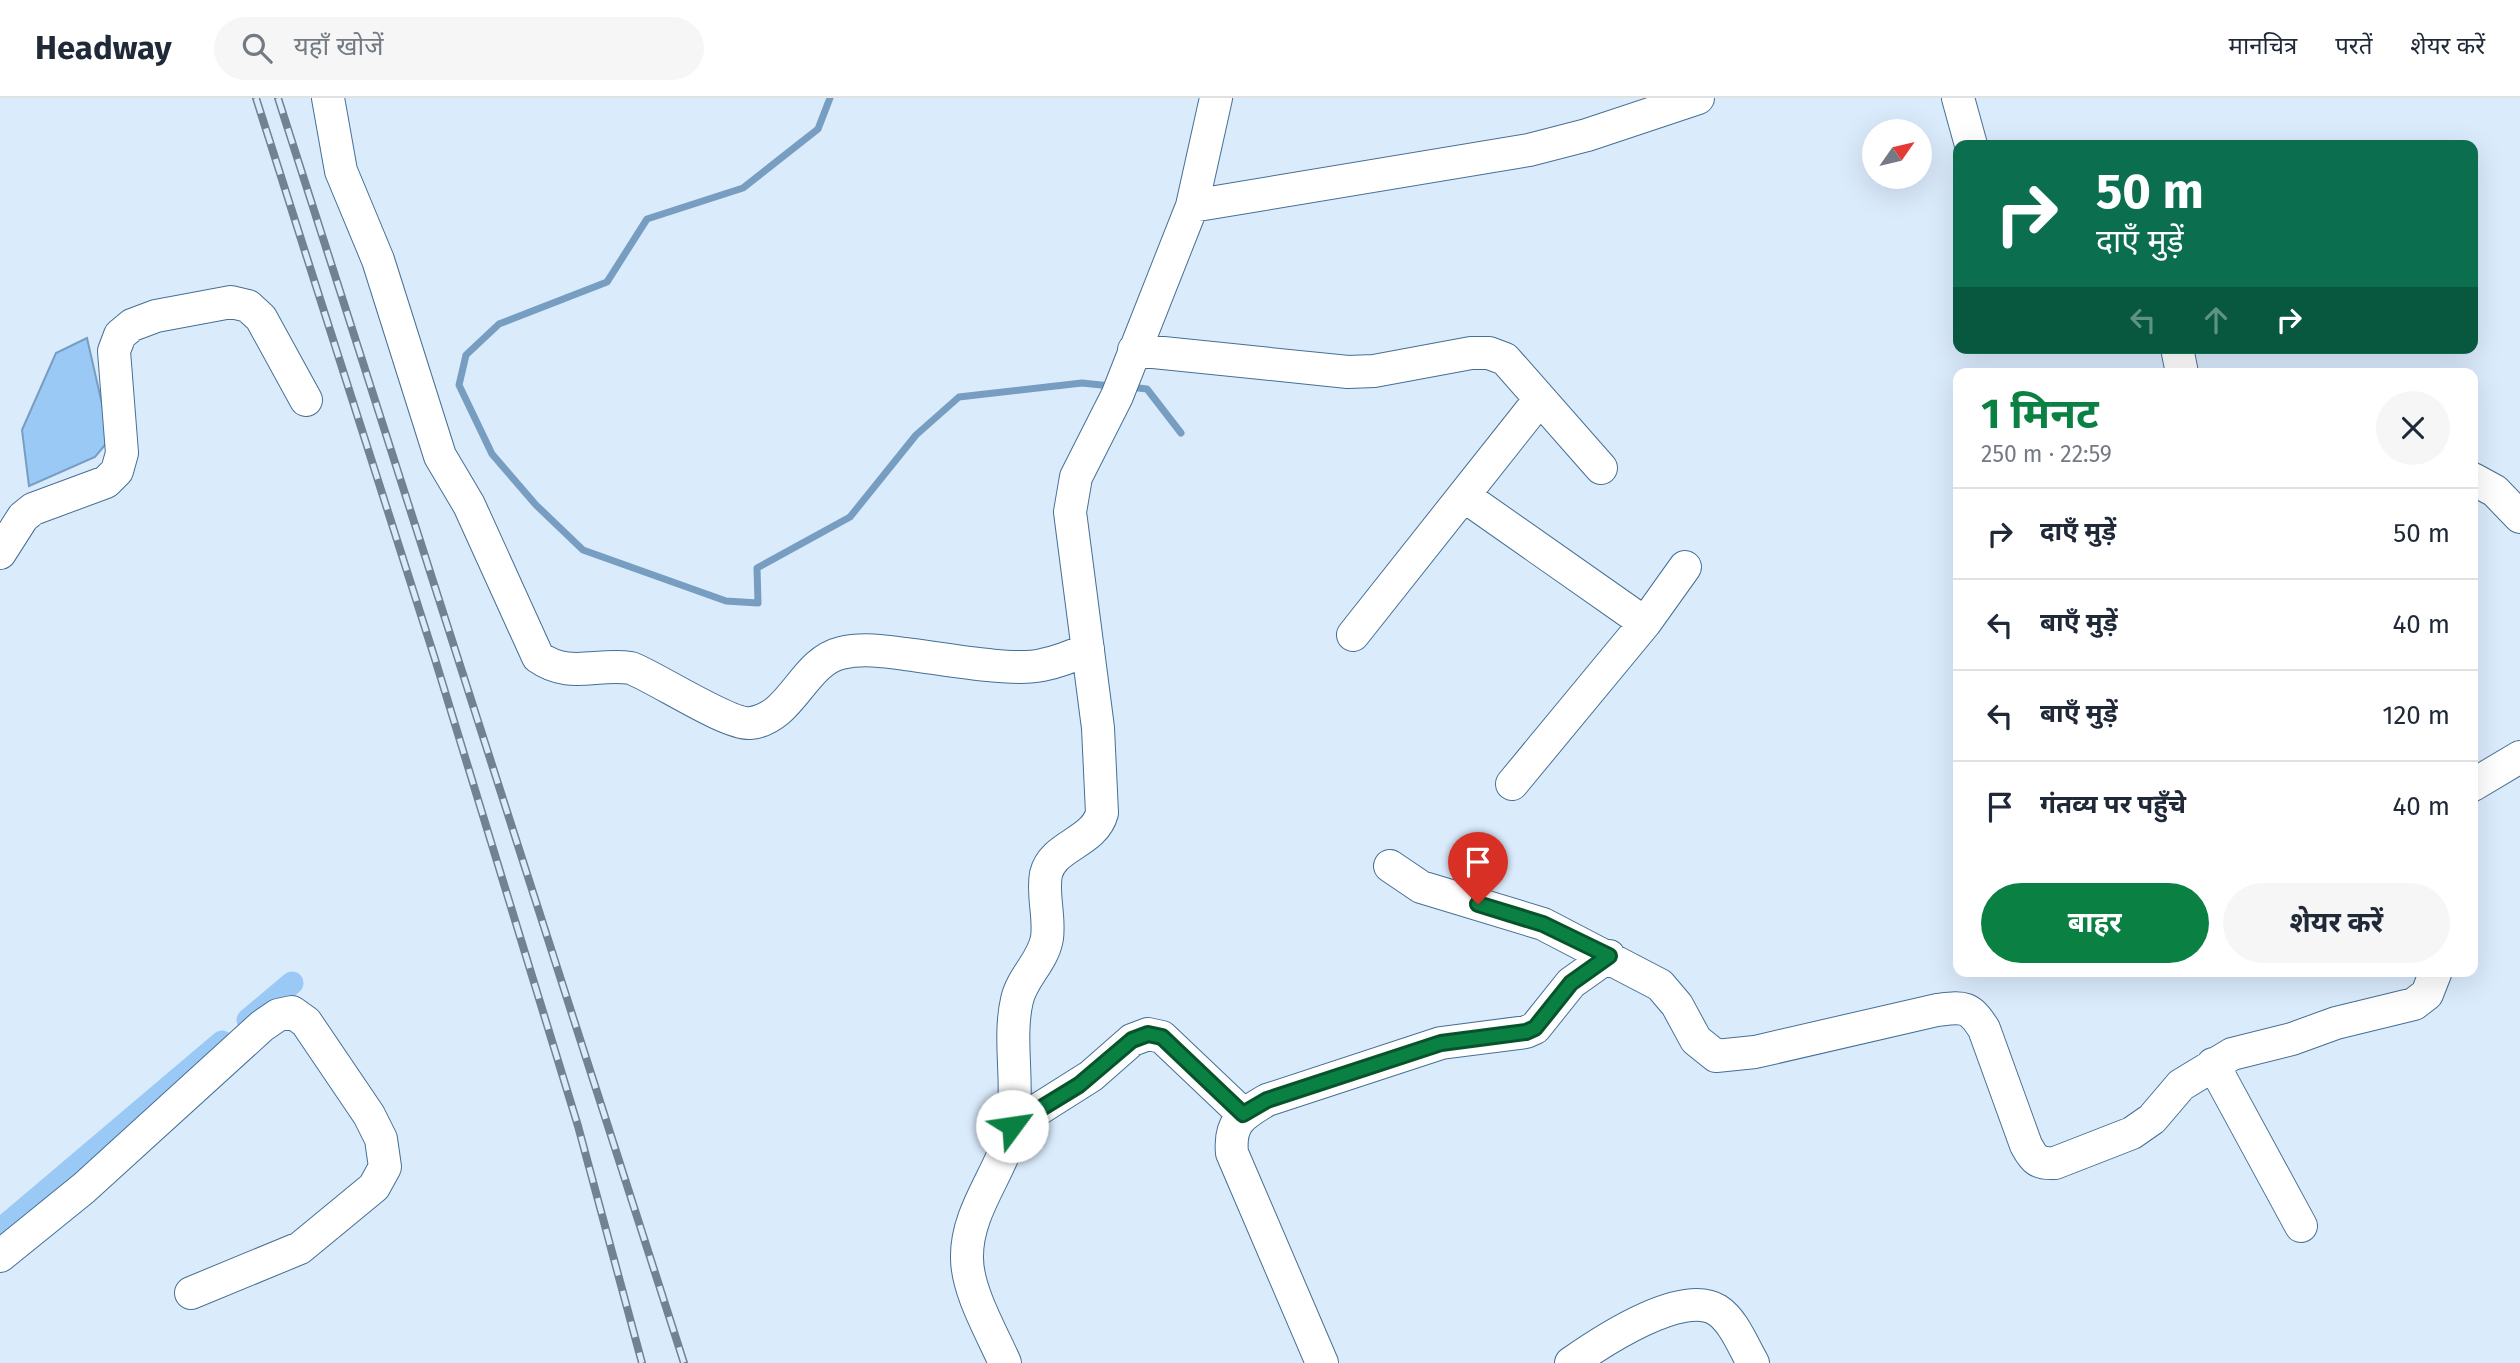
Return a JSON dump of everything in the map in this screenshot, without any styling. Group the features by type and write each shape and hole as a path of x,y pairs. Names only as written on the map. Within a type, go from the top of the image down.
{"street":[{"path":"328,98 341,171 378,260 440,456 469,505 538,657 551,666 564,670 614,666 631,668 729,718 748,724 767,719 784,705 822,663 838,653 877,650 1025,667 1062,660 1087,649"},
{"path":"1005,1363 970,1282 967,1260 974,1216 1012,1126 1017,1001 1047,940 1046,874 1063,852 1090,834 1098,825 1102,813 1098,728 1070,512 1072,495 1076,477 1117,396 1192,206 1216,98"},
{"path":"1192,206 1529,150 1587,135 1698,98"},
{"path":"1958,98 1969,140"},
{"path":"0,553 23,517 33,509 106,481 117,471 122,453 114,351 120,335 132,325 156,316 231,302 248,306 261,318 306,400"},
{"path":"1133,354 1348,372 1374,371 1471,353 1489,353 1505,359 1601,468"},
{"path":"1353,635 1541,400"},
{"path":"2478,482 2495,491 2520,517"},
{"path":"1464,496 1645,623"},
{"path":"1512,784 1645,623 1685,566"},
{"path":"2478,782 2520,757"},
{"path":"1390,866 1421,887 1543,924 1609,956 1660,985 1677,1005 1696,1040 1716,1056 1755,1052 1937,1010 1965,1009 1974,1013 1984,1029 2026,1145 2034,1160 2043,1164 2055,1163 2132,1133 2152,1119 2181,1085 2232,1054 2292,1039 2336,1023 2414,1004 2427,994 2434,977"},
{"path":"1322,1363 1232,1153 1230,1135 1243,1114 1267,1100 1441,1043 1526,1032 1535,1028 1571,983 1609,956"},
{"path":"0,1256 84,1188 262,1026 278,1015 292,1012 306,1022 369,1115 381,1139 385,1167 374,1187 300,1248 191,1293"},
{"path":"1012,1126 1083,1082 1132,1040 1148,1034 1162,1037 1243,1114"},
{"path":"2213,1064 2301,1226"},
{"path":"1571,1363 1595,1346 1653,1317 1677,1307 1699,1303 1716,1310 1729,1321 1753,1363"}],"water":[{"path":"87,338 110,439 95,457 29,486 22,430 56,353"}],"waterway":[{"path":"830,98 818,129 743,188 647,219 607,282 499,324 466,355 459,385 492,454 536,505 583,550 726,601 758,603 757,568 850,517 916,435 959,397 1082,383 1111,386"},
{"path":"1130,387 1147,389 1181,433"},
{"path":"248,1020 292,983"},
{"path":"0,1230 222,1042"}],"railway":[{"path":"256,98 435,659 578,1126 642,1363"},
{"path":"278,98 684,1363"}],"route":[{"path":"1012,1126 1079,1085 1132,1040 1148,1034 1162,1037 1243,1114 1267,1100 1441,1043 1526,1032 1542,1022 1571,983 1609,956 1543,924 1478,904"}]}
